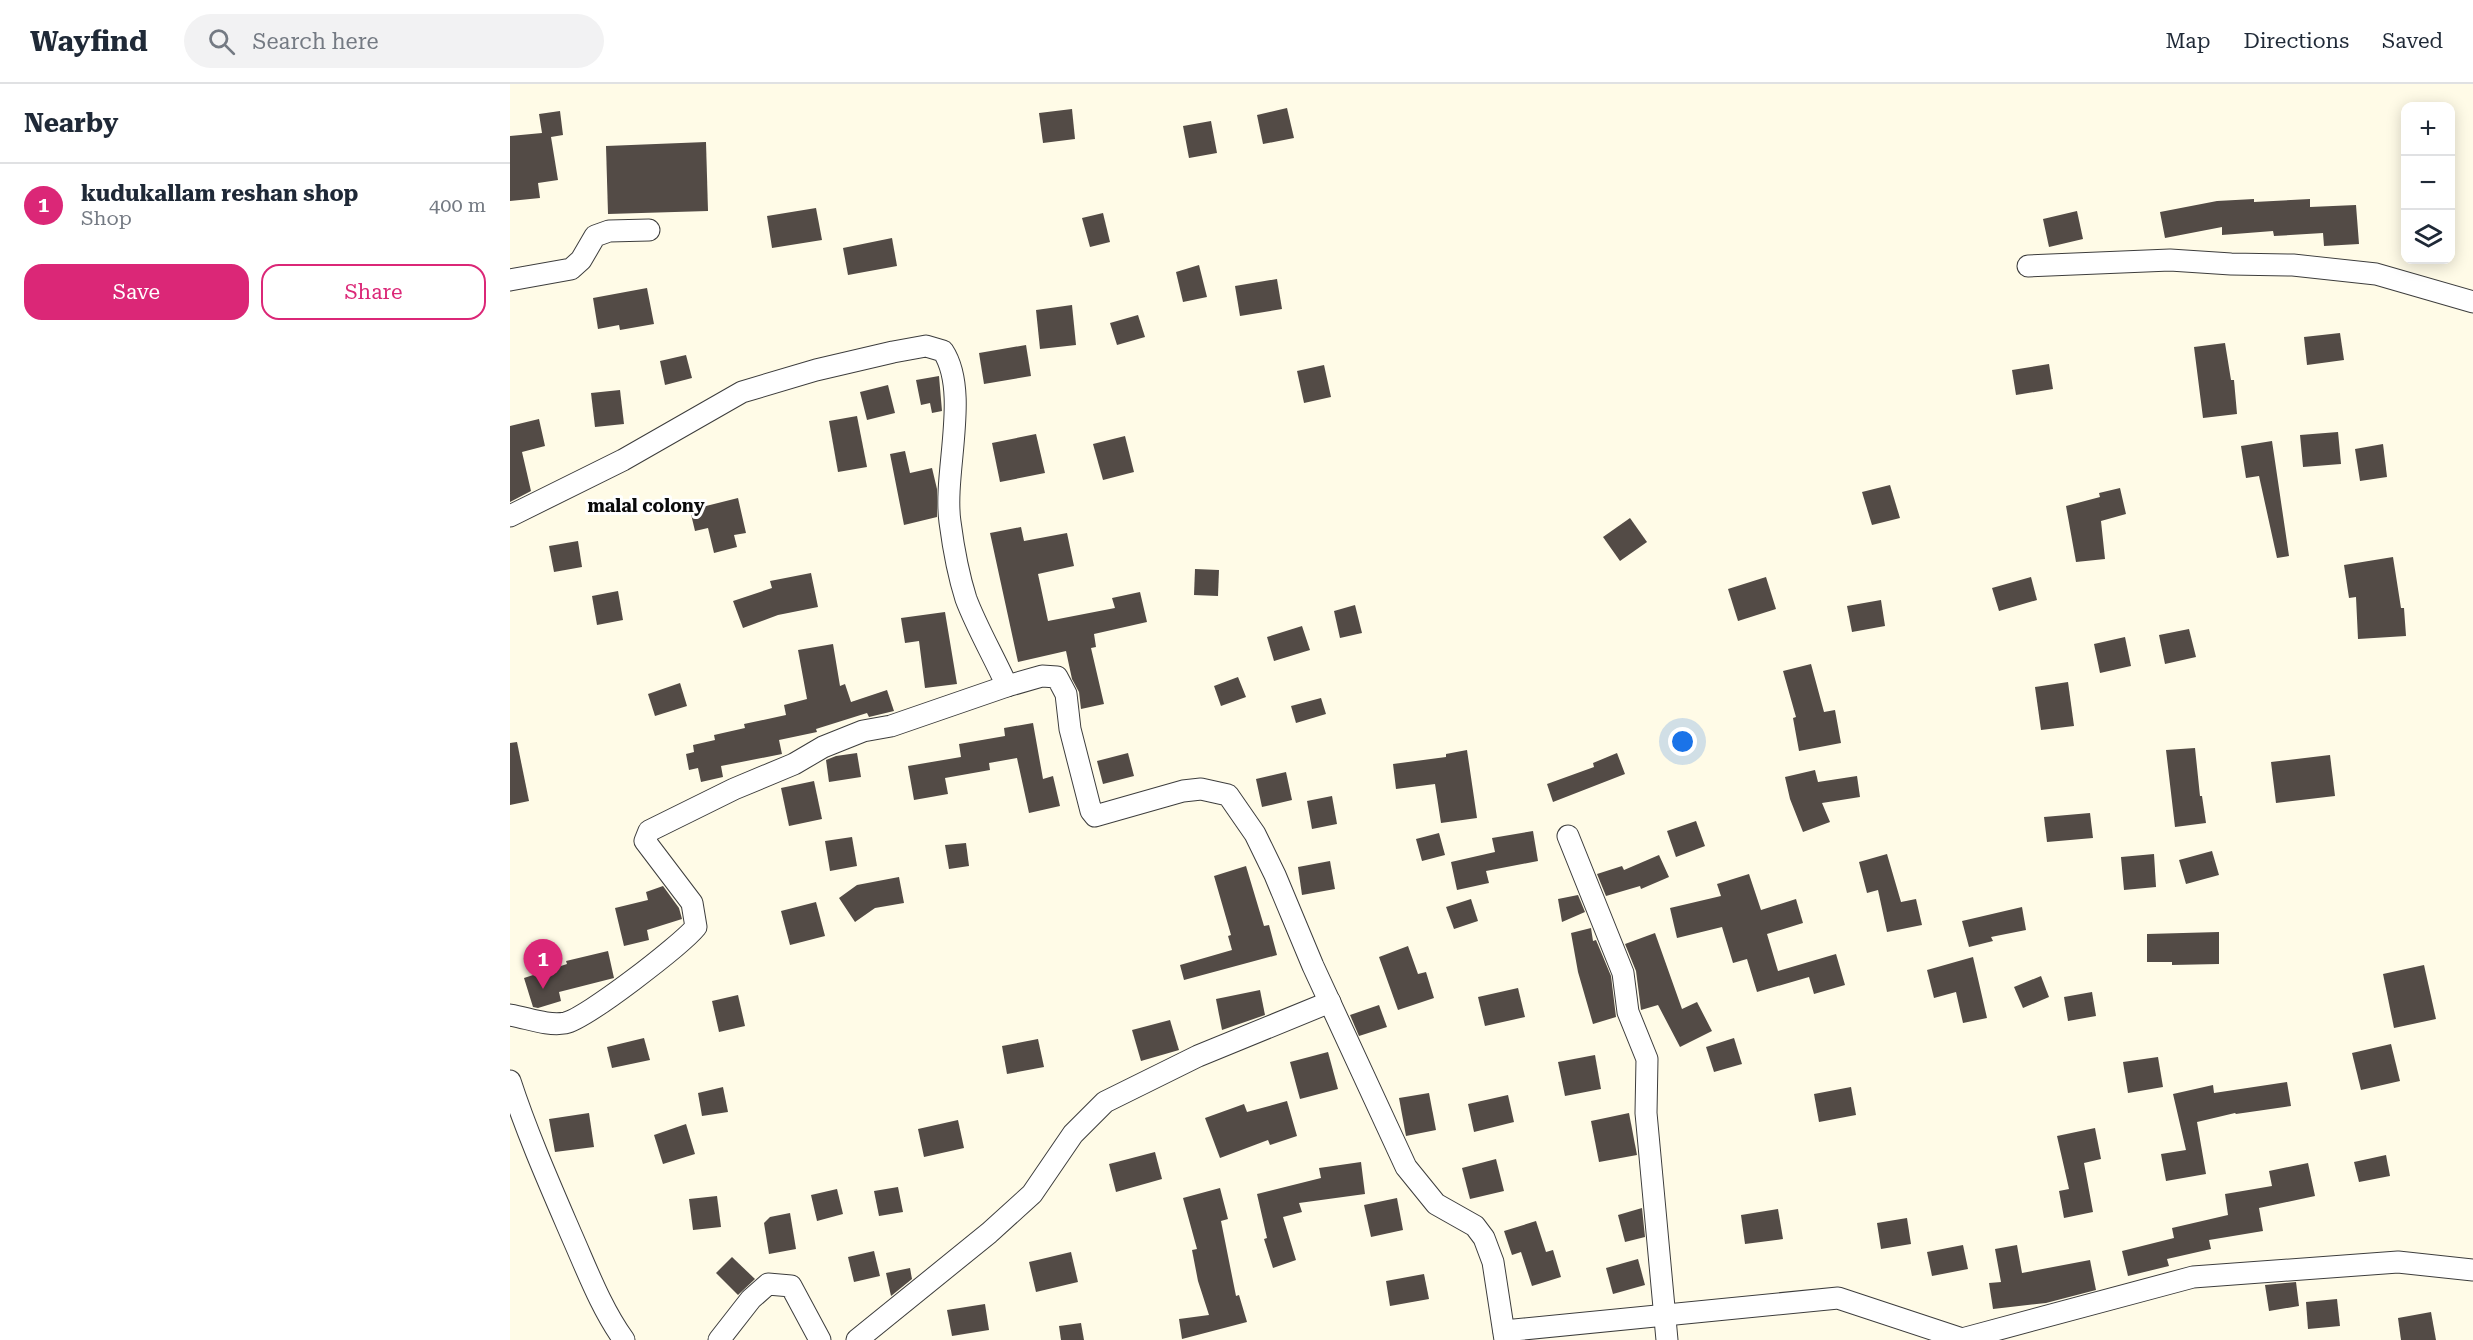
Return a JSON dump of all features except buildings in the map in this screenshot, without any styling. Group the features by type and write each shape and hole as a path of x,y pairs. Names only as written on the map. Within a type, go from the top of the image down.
{"street":[{"path":"510,280 571,269 581,260 596,236 602,233 649,230"},
{"path":"2028,266 2170,260 2293,265 2376,274 2473,302"},
{"path":"510,516 623,460 742,392 816,370 893,352 926,346 943,351 950,362 956,398 952,441 950,520 966,598 1007,686"},
{"path":"510,1016 542,1022 565,1023 585,1016 680,943 696,927 692,903 645,841 649,831 734,789 795,764 823,747 863,731 891,726 1042,676 1056,677 1066,694 1076,756 1091,811 1095,816 1201,789 1228,795 1260,844 1406,1167 1436,1204 1475,1227 1484,1239 1492,1262 1504,1335 1666,1315 1838,1298 1962,1339 2193,1277 2398,1262 2473,1270"},
{"path":"1568,836 1623,973 1628,1012 1647,1059 1646,1113 1667,1340"},
{"path":"857,1340 989,1233 1032,1194 1073,1134 1104,1102 1198,1056 1330,1002"},
{"path":"510,1081 529,1135 614,1335"},
{"path":"718,1340 751,1299 768,1284 791,1286 820,1340"}],"place":[{"name":"kudukallam reshan shop","path":"543,989"}],"district":[{"name":"malal colony","path":"646,506"}]}
